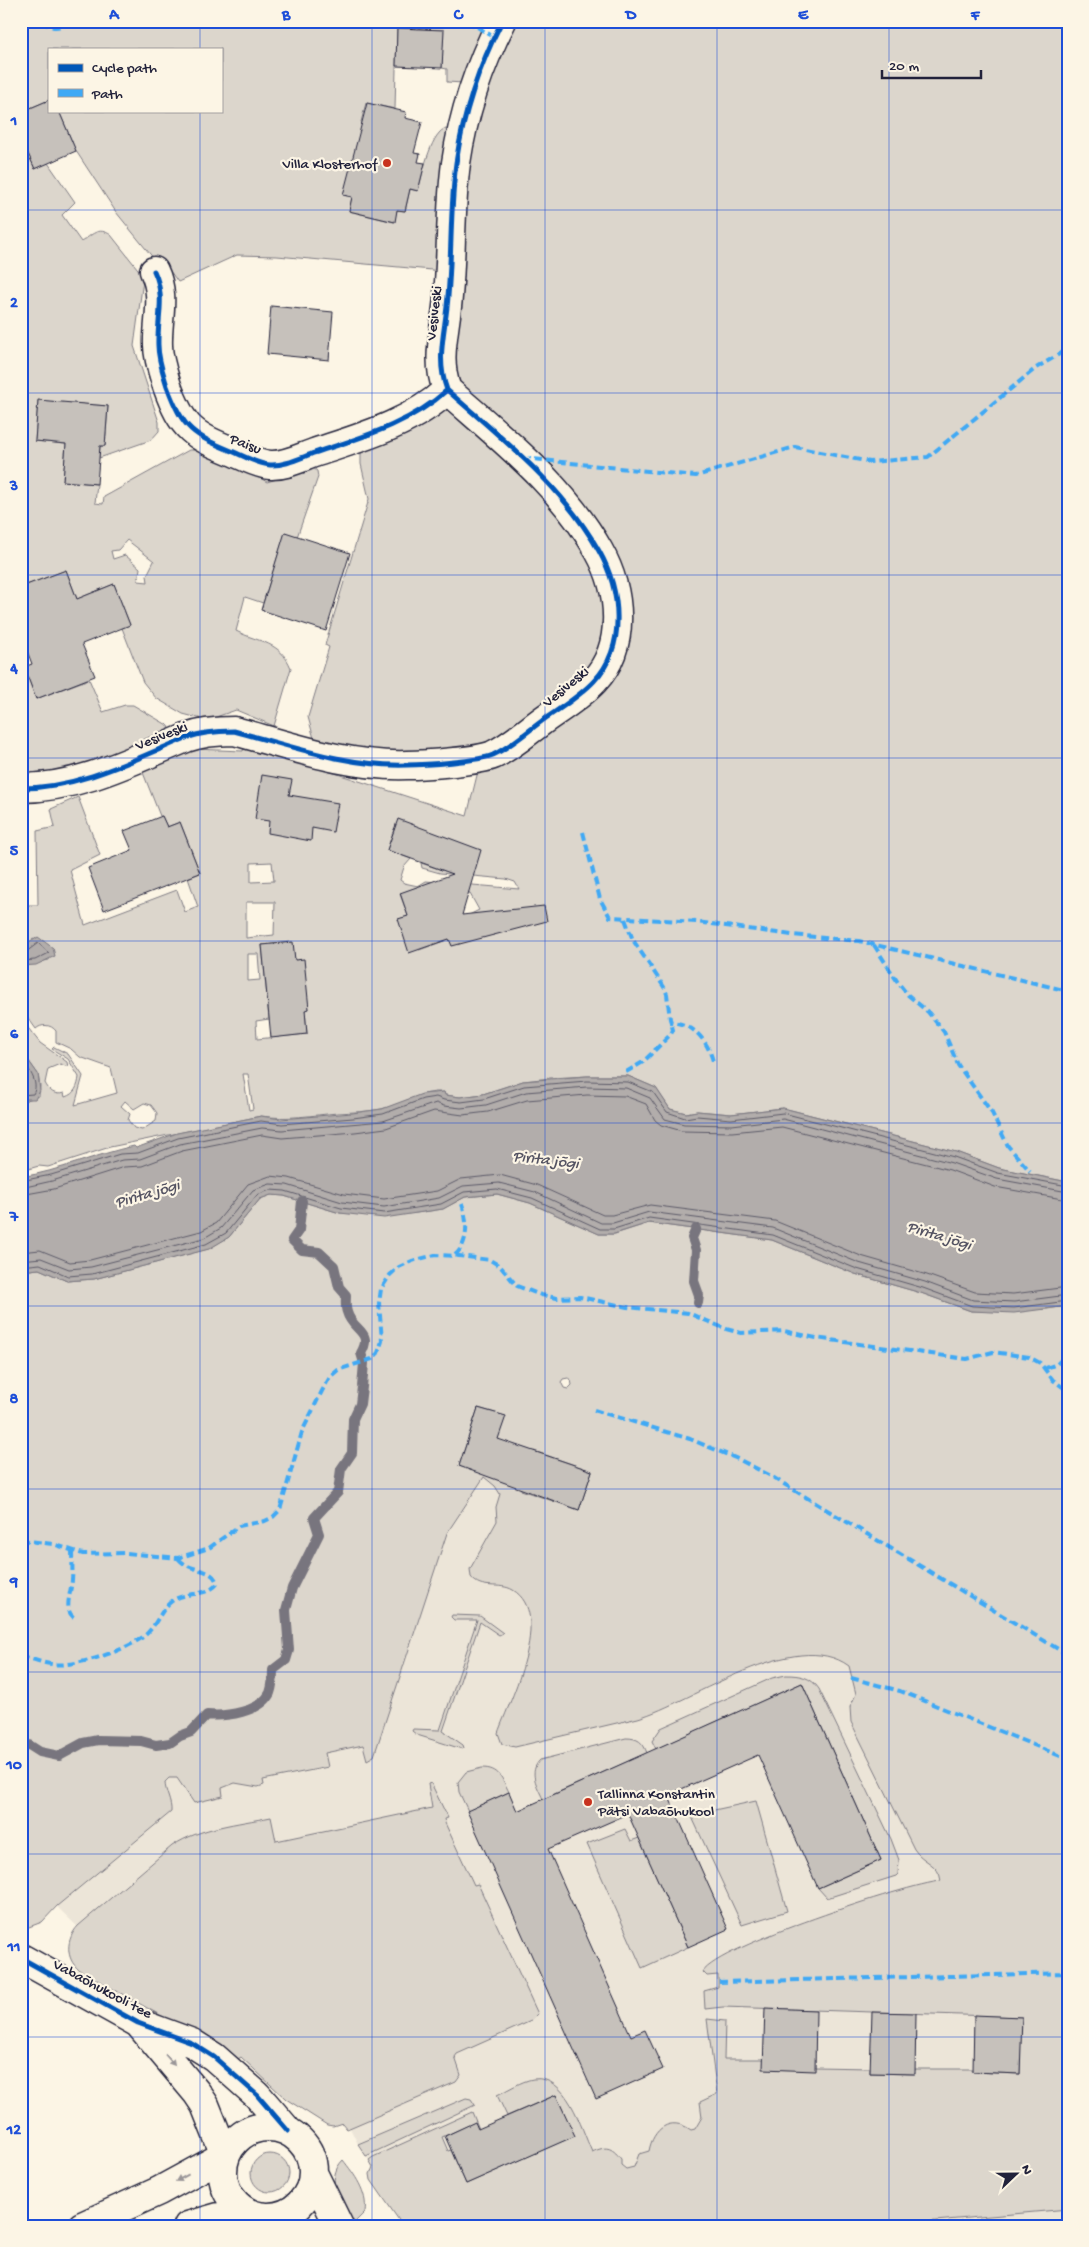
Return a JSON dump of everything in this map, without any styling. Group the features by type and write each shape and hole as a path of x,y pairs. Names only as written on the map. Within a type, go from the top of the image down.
{"street":[{"name":"Vesiveski","path":"21,788 60,785 86,778 202,732 234,731 345,761 372,765 409,766 480,758 493,755 515,741 594,681 606,664 614,644 618,626 618,606 600,552 550,483 447,390 440,364 448,298 456,162 466,116 488,52 502,21"},
{"name":"Paisu","path":"154,271 162,294 158,346 165,379 176,407 193,433 253,460 270,465 284,463 352,441 432,404 447,390"},
{"name":"Vabaõhukooli tee","path":"21,1958 138,2023 192,2044 214,2057 257,2095 288,2131"},
{"name":"Vabaõhukooli tee","path":"138,2023 197,2092 205,2105 225,2155"},
{"path":"265,2219 237,2205 225,2188 222,2168 225,2155 233,2142 244,2132 258,2126 274,2126 288,2131 300,2140 308,2150 313,2173 339,2226"},
{"path":"82,2226 159,2191 225,2155"},
{"path":"188,2226 219,2217 265,2219 290,2211 307,2195 313,2173"}],"shaded area":[{"path":"21,21 1068,21 1068,1182 999,1168 956,1152 783,1108 731,1114 697,1111 686,1113 670,1109 656,1088 628,1076 587,1076 523,1081 483,1094 460,1097 445,1095 444,1092 427,1093 389,1107 370,1111 290,1117 261,1116 110,1147 48,1167 39,1166 21,1171 21,1102 39,1096 40,1086 38,1074 21,1050 21,1019 40,1043 67,1062 68,1067 60,1064 48,1069 45,1083 50,1090 58,1094 64,1093 65,1097 68,1096 78,1084 79,1077 68,1059 52,1049 54,1047 68,1054 83,1076 75,1105 117,1093 111,1068 80,1057 71,1049 56,1042 56,1031 51,1027 43,1026 36,1029 21,1008 21,966 49,960 53,948 33,939 23,947 24,941 21,927 28,921 26,905 38,905 37,831 55,827 51,809 78,797 100,855 70,870 85,925 177,890 185,912 198,907 188,878 200,873 180,822 167,827 162,816 160,816 142,770 194,749 243,751 245,744 467,816 479,767 460,749 371,754 315,742 308,717 329,647 325,645 369,499 361,464 361,451 433,414 463,83 447,82 447,69 442,68 443,30 397,28 395,109 366,103 361,122 369,125 343,195 352,197 349,211 394,222 397,210 405,211 410,189 418,191 427,157 439,133 444,129 453,130 443,271 277,256 237,255 178,282 170,271 163,270 116,212 76,151 59,112 222,112 222,48 48,48 48,100 21,112","holes":["394,829 409,833 445,871 421,863 422,868 440,873 506,879 515,882 519,889 426,881 418,886 404,883 400,880 404,867 411,859 387,850","272,862 274,881 251,882 251,863","420,886 469,892 479,910 451,924 455,937 419,950 399,919 408,916 400,894","246,902 275,902 274,935 246,938","292,942 295,960 309,1009 305,1010 307,1034 257,1039 256,1021 269,1019 262,945","248,954 258,954 260,980 248,981","243,1074 248,1074 253,1109 249,1110","125,1101 134,1109 144,1103 151,1105 157,1113 156,1121 142,1130 134,1128 128,1120 130,1114 121,1106"]},
{"path":"21,138 35,169 48,163 75,202 62,215 81,242 99,231 106,232 111,235 145,278 143,280 134,346 159,422 159,431 151,440 99,458 100,446 105,446 108,406 38,401 35,441 66,444 63,481 97,484 95,503 103,504 104,497 189,450 213,450 267,482 313,468 317,471 318,477 297,537 285,533 263,603 245,597 236,631 275,648 286,659 291,668 274,726 236,710 210,719 202,719 183,714 156,698 143,682 122,628 130,625 114,584 77,599 66,570 21,587","holes":["127,540 154,561 147,575 148,582 138,581 140,568 125,555 113,559 111,551 118,550"]},
{"path":"21,673 27,675 36,699 89,679 103,712 125,705 133,705 169,726 171,731 106,762 21,778"},
{"path":"497,1194 530,1203 599,1234 615,1234 649,1223 772,1240 855,1274 921,1293 971,1311 1047,1309 1068,1306 1068,2209 880,2226 403,2226 371,2180 370,2174 373,2167 369,2160 373,2157 472,2112 479,2129 474,2123 442,2137 448,2151 451,2150 466,2184 574,2136 556,2095 507,2116 497,2095 528,2080 545,2080 555,2085 571,2105 592,2152 605,2148 611,2149 621,2159 621,2165 626,2169 634,2167 639,2154 649,2151 654,2136 664,2127 676,2124 691,2130 695,2129 702,2117 700,2102 717,2094 707,2019 725,2021 724,2059 763,2059 815,2067 870,2068 870,2073 914,2074 915,2069 973,2069 973,2072 1020,2074 1021,2017 723,2007 705,2009 704,1991 718,1987 718,1975 707,1976 703,1972 716,1961 775,1933 814,1918 891,1893 941,1881 940,1875 914,1849 851,1722 850,1707 856,1694 849,1666 827,1656 801,1655 773,1661 744,1671 661,1710 638,1718 515,1747 502,1744 498,1733 525,1658 530,1618 525,1602 513,1590 480,1584 471,1577 470,1569 497,1521 496,1507 500,1494 495,1486 484,1477 447,1533 374,1756 367,1760 363,1745 325,1753 328,1767 263,1780 264,1785 258,1787 235,1783 222,1788 223,1796 194,1803 177,1778 169,1778 165,1782 171,1812 57,1906 42,1922 21,1930 21,1271 39,1269 67,1281 94,1279 208,1249 229,1237 260,1199 271,1195 284,1196 340,1213 416,1213 443,1209 465,1197","holes":["568,1378 571,1380 572,1385 568,1389 564,1388 561,1382 563,1379","478,1408 505,1416 486,1475 459,1466","534,1451 592,1471 579,1510 521,1490"]},
{"name":"Tallinna Konstantin Pätsi Vabaõhukool","path":"471,1470 579,1510 731,1496 1068,1911 1068,2226 428,2226 377,2173 358,2144 345,2118 83,1932 49,1899"},
{"path":"452,1615 480,1616 503,1633 499,1635 480,1622 443,1731 463,1745 464,1748 462,1749 417,1735 412,1731 413,1729 440,1730 477,1620 454,1620 451,1617"},
{"path":"796,1675 805,1678 819,1689 891,1839 899,1860 898,1874 896,1876 827,1898 818,1888 881,1860 802,1683 656,1749 652,1741 661,1728 772,1678"},
{"path":"626,1738 640,1741 647,1753 543,1799 536,1784 534,1774 536,1765 540,1760"},
{"path":"488,1768 496,1772 502,1778 509,1792 468,1811 459,1792 458,1782 466,1772"},
{"path":"431,1783 448,1818 444,1819 445,1823 474,1885 478,1884 538,2014 531,2021 457,2054 455,2057 461,2075 456,2082 347,2129 342,2123 333,2126 327,2125 286,2099 241,2057 235,2061 194,2034 79,1970 71,1960 69,1942 78,1926 172,1846 195,1834 271,1817 276,1841 432,1808 428,1784"},
{"path":"756,1801 787,1911 742,1925 691,1815"},
{"path":"625,1829 631,1841 639,1838 688,1947 642,1968 587,1844"},
{"path":"466,2098 471,2099 475,2105 366,2156 358,2144"},
{"path":"270,2154 284,2159 289,2173 284,2187 270,2192 256,2187 251,2173 256,2159"},
{"path":"343,2160 356,2177 364,2197 365,2212 353,2224 339,2201 334,2184 337,2167"}],"water":[{"path":"38,937 53,948 55,956 36,965 21,966 21,948"},
{"path":"21,1050 38,1074 40,1091 35,1099 26,1099 21,1102"},
{"name":"Pirita jõgi","path":"587,1076 628,1076 656,1088 670,1109 686,1113 697,1111 731,1114 783,1108 956,1152 999,1168 1068,1182 1068,1306 1014,1313 971,1311 921,1293 855,1274 772,1240 649,1223 614,1234 599,1234 530,1203 497,1194 465,1197 443,1209 384,1218 340,1213 284,1196 271,1195 260,1199 229,1237 209,1249 94,1279 67,1281 39,1269 21,1271 21,1177 50,1171 120,1149 134,1146 136,1148 177,1133 261,1116 281,1119 352,1113 382,1109 422,1094 444,1092 445,1095 460,1097 483,1094 523,1081"}],"building":[{"path":"397,28 444,30 442,68 396,66"},
{"path":"48,100 48,112 59,112 76,151 35,169 21,138 21,112"},
{"name":"Villa Klosterhof","path":"367,103 406,112 405,118 422,122 414,153 420,154 418,162 425,163 418,191 410,189 405,211 397,210 395,222 349,211 352,197 343,195"},
{"path":"271,306 333,312 329,360 267,354"},
{"path":"38,400 108,406 105,446 100,446 97,484 63,481 66,444 35,441"},
{"path":"285,532 350,553 326,631 261,610"},
{"path":"66,570 77,599 114,584 130,625 82,644 95,676 36,699 24,667 32,664 21,635 21,587"},
{"path":"262,775 292,780 289,795 338,803 333,832 312,828 311,841 268,833 269,821 255,819"},
{"path":"162,816 167,827 180,822 200,873 104,910 88,868 132,850 124,831"},
{"path":"398,819 481,850 462,915 544,906 547,921 452,946 449,939 409,953 398,919 408,916 400,893 453,874 387,850"},
{"path":"293,942 295,960 304,959 309,1009 305,1010 307,1034 271,1038 262,945"},
{"path":"478,1408 506,1416 498,1439 592,1471 579,1510 459,1466"},
{"path":"802,1683 881,1860 818,1888 758,1755 668,1795 728,1929 688,1947 628,1814 548,1849 631,2036 645,2030 663,2069 596,2099 467,1811 509,1792 517,1811"},
{"path":"765,2008 816,2010 815,2071 763,2069"},
{"path":"872,2012 916,2013 915,2074 870,2073"},
{"path":"974,2015 1022,2017 1020,2074 973,2072"},
{"path":"556,2095 575,2136 466,2184 445,2136 475,2122 478,2129"}],"waterway":[{"path":"21,1745 29,1745 40,1752 59,1756 83,1743 98,1740 141,1741 156,1745 170,1743 180,1736 191,1732 207,1715 232,1714 251,1709 259,1705 270,1693 273,1670 286,1660 289,1650 286,1610 292,1588 319,1534 314,1518 338,1492 341,1469 352,1453 353,1419 360,1404 364,1363 361,1353 364,1346 364,1335 353,1323 347,1312 346,1295 339,1287 334,1266 319,1252 302,1250 292,1240 299,1230 302,1201"},
{"path":"696,1229 692,1238 696,1250 694,1281 699,1295 698,1303"}],"marked path":[{"path":"41,21 49,26 56,27 63,26 71,21"},
{"path":"467,21 494,37"},
{"path":"523,458 696,476 795,447 870,462 928,457 1036,368 1068,349"},
{"path":"583,832 600,899 610,917 697,922 792,935 859,941 1068,991"},
{"path":"625,919 633,940 664,987 667,994 671,1022 686,1026 698,1034 707,1046 713,1061"},
{"path":"874,945 899,984 908,995 928,1012 944,1032 958,1065 992,1113 1008,1146 1030,1171"},
{"path":"626,1072 643,1062 671,1034 673,1030 671,1022"},
{"path":"455,1255 463,1244 466,1231 462,1204"},
{"path":"21,1540 53,1544 83,1554 126,1553 178,1558 209,1548 239,1526 265,1521 273,1517 280,1510 302,1432 330,1377 338,1370 372,1359 378,1353 382,1341 379,1303 381,1289 390,1275 399,1267 412,1261 435,1255 490,1260 500,1266 517,1286 541,1295 557,1298 580,1297 627,1307 688,1313 726,1329 741,1333 784,1331 816,1338 967,1359 993,1352 1029,1357 1040,1363 1053,1380 1068,1391"},
{"path":"1046,1368 1057,1364 1068,1353"},
{"path":"594,1410 690,1439 740,1460 769,1475 1068,1655"},
{"path":"72,1551 72,1584 68,1607 69,1612 77,1619"},
{"path":"21,1656 44,1663 61,1665 99,1657 136,1642 148,1632 172,1601 184,1596 208,1591 217,1584 215,1578 207,1572 189,1566 178,1558"},
{"path":"851,1678 900,1691 1068,1759"},
{"path":"719,1982 1068,1973"}],"cycle path":[{"path":"21,788 43,787 85,778 186,738 198,734 216,732 234,731 320,754 363,763 415,765 464,761 486,757 507,747 577,696 594,681 605,667 616,635 617,618 616,600 612,583 599,551 584,527 549,484 510,445 447,390 442,366 453,196 459,145 473,90 502,21"},
{"path":"154,271 160,289 159,355 167,386 178,412 191,429 208,441 252,460 265,464 281,464 384,429 417,412 447,390"},
{"path":"21,1958 138,2023 192,2043 214,2057 257,2095 288,2131"}],"place":[{"name":"Villa Klosterhof","path":"387,163"},
{"name":"Tallinna Konstantin Pätsi Vabaõhukool","path":"588,1802"}]}
